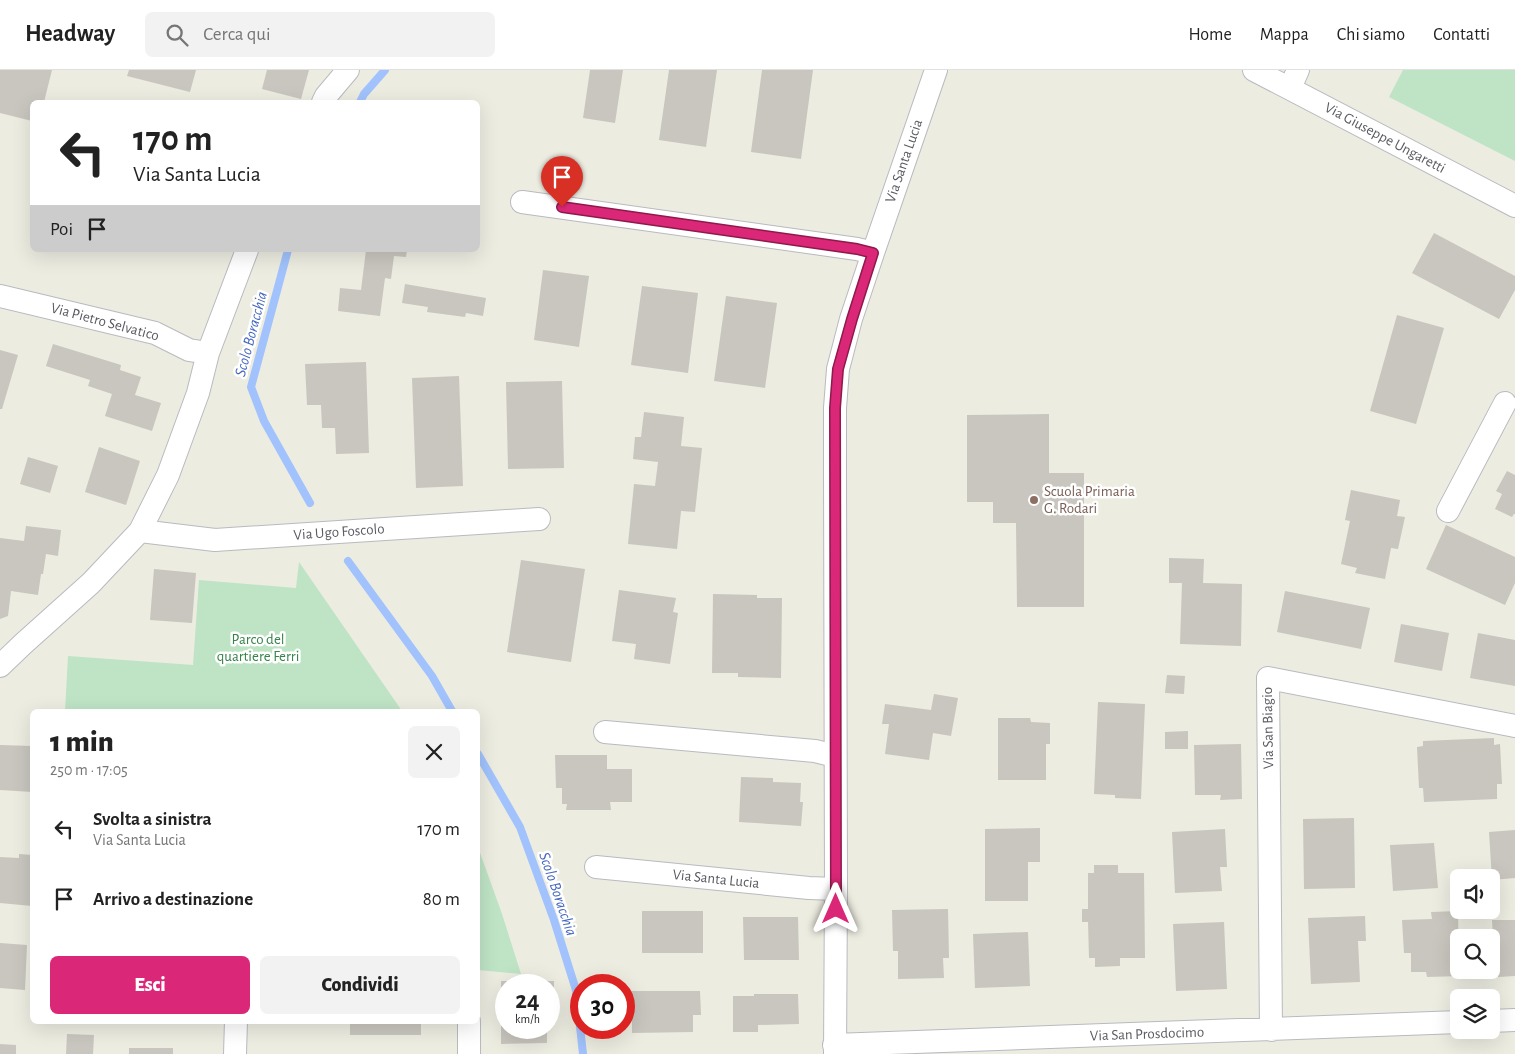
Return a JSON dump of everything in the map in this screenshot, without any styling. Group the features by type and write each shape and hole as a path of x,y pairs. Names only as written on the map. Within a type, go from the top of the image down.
{"street":[{"path":"324,100 348,70"},
{"name":"Via Santa Lucia","path":"834,1049 836,889 835,408 838,369 873,253 936,70"},
{"name":"Via Giuseppe Ungaretti","path":"1260,71 1294,79 1515,206"},
{"path":"522,202 857,249 873,253"},
{"path":"0,666 91,583 140,531 168,475 198,393 208,353 246,252"},
{"name":"Via Pietro Selvatico","path":"0,296 155,333 189,350 208,353"},
{"path":"1448,510 1504,401"},
{"name":"Via Ugo Foscolo","path":"140,531 215,540 539,519"},
{"name":"Via San Biagio","path":"1271,1030 1268,678 1515,726"},
{"path":"606,732 815,751 836,756"},
{"name":"Via Santa Lucia","path":"596,867 836,889"},
{"path":"1500,1021 1515,1020"},
{"name":"Via San Prosdocimo","path":"834,1049 1450,1022"},
{"path":"235,1054 236,1024"},
{"path":"469,1024 469,1054"}],"green space":[{"path":"1403,70 1515,70 1515,161 1389,97"},
{"name":"Parco del quartiere Ferri","path":"299,562 401,709 65,709 68,656 193,665 199,580 296,588"},
{"path":"480,853 521,974 480,970"}],"building":[{"path":"0,70 52,70 44,100 30,100 30,120 0,113"},
{"path":"129,70 196,70 190,92 127,76"},
{"path":"267,70 309,70 301,99 262,89"},
{"path":"590,70 623,70 615,123 583,118"},
{"path":"669,70 717,70 706,147 659,140"},
{"path":"762,70 813,70 801,159 751,152"},
{"path":"1434,233 1515,276 1515,290 1499,319 1412,273"},
{"path":"366,252 407,252 406,257 394,256 391,279 385,278 380,316 338,311 340,288 361,290"},
{"path":"543,270 589,276 579,347 534,340"},
{"path":"405,284 486,298 483,316 466,313 465,317 427,312 428,307 402,303"},
{"path":"642,286 698,293 688,373 631,365"},
{"path":"726,296 777,303 765,388 714,381"},
{"path":"1397,315 1444,328 1416,424 1370,411"},
{"path":"53,344 121,365 120,370 141,377 135,395 161,403 152,431 105,416 112,394 88,386 90,380 46,366"},
{"path":"0,350 18,355 2,409 0,409"},
{"path":"366,362 369,453 336,454 335,428 322,428 321,405 307,405 305,364"},
{"path":"459,376 463,486 416,488 412,378"},
{"path":"562,381 564,468 508,469 506,382"},
{"path":"644,412 684,417 681,446 702,448 695,512 681,511 677,549 628,544 634,484 655,486 658,462 633,459 635,437 641,437"},
{"path":"1049,414 1049,473 1084,473 1084,607 1017,607 1016,523 993,523 993,502 967,502 967,415"},
{"path":"99,447 140,461 126,505 85,492"},
{"path":"28,457 58,466 50,493 20,484"},
{"path":"1507,471 1515,475 1515,514 1512,517 1495,509 1502,494 1496,491"},
{"path":"1351,490 1400,500 1397,516 1405,517 1398,549 1391,548 1385,579 1355,573 1357,568 1341,564 1350,521 1345,520"},
{"path":"1446,525 1515,557 1515,583 1505,605 1426,569"},
{"path":"26,526 61,530 58,556 46,554 38,595 11,591 8,616 0,619 0,538 24,541"},
{"path":"1169,558 1204,559 1203,583 1242,584 1241,646 1180,644 1182,583 1169,583"},
{"path":"521,560 585,569 571,662 507,652"},
{"path":"154,569 196,573 192,623 150,620"},
{"path":"619,590 676,598 673,612 678,613 670,664 634,659 636,644 612,641"},
{"path":"1285,591 1370,608 1361,649 1277,632"},
{"path":"713,594 757,595 757,598 782,598 781,678 738,677 738,673 712,673"},
{"path":"1401,624 1449,633 1442,671 1394,662"},
{"path":"1478,633 1515,640 1515,686 1470,678"},
{"path":"1167,675 1185,676 1184,694 1165,693"},
{"path":"934,694 958,698 951,736 933,733 929,760 885,754 889,724 882,724 885,704 931,710"},
{"path":"1098,702 1145,704 1141,799 1115,798 1115,795 1094,794"},
{"path":"998,718 1030,718 1031,722 1050,723 1050,744 1046,744 1046,780 998,780"},
{"path":"1188,731 1188,749 1165,749 1165,732"},
{"path":"1494,738 1494,745 1500,744 1502,784 1497,784 1497,799 1424,802 1423,788 1419,788 1417,747 1423,746 1423,741"},
{"path":"1241,744 1242,799 1220,800 1221,795 1195,795 1194,745"},
{"path":"0,745 30,746 30,792 0,790"},
{"path":"555,755 607,755 607,769 632,769 632,802 610,802 611,810 566,810 567,804 562,804 562,788 556,788"},
{"path":"741,777 773,778 773,782 801,783 800,802 803,802 801,826 739,822"},
{"path":"1354,818 1355,888 1304,889 1303,819"},
{"path":"1040,828 1040,862 1028,862 1028,901 985,901 985,829"},
{"path":"1225,829 1227,867 1220,867 1222,891 1175,893 1172,832"},
{"path":"1515,830 1515,878 1500,879 1500,869 1491,869 1489,832"},
{"path":"1434,843 1438,888 1393,891 1390,845"},
{"path":"19,854 30,855 30,906 0,903 0,857 19,858"},
{"path":"1094,865 1118,865 1118,873 1144,873 1145,958 1120,958 1120,966 1095,967 1095,958 1089,958 1088,922 1082,922 1082,909 1088,909 1088,873 1094,873"},
{"path":"948,909 949,958 943,958 944,978 898,979 898,951 893,951 892,910"},
{"path":"642,911 703,911 703,953 642,953"},
{"path":"1450,911 1450,919 1458,919 1458,929 1450,929 1450,976 1427,977 1426,972 1411,972 1411,953 1404,953 1402,920 1432,919 1431,912"},
{"path":"1365,916 1366,941 1358,941 1360,982 1311,984 1308,918"},
{"path":"743,917 798,917 799,960 744,960"},
{"path":"1492,920 1515,920 1515,976 1500,977 1500,929 1492,929"},
{"path":"1224,922 1227,989 1176,991 1173,924"},
{"path":"1028,932 1030,986 975,988 973,934"},
{"path":"0,943 27,945 25,990 0,988"},
{"path":"635,991 700,991 701,1015 693,1015 693,1032 635,1033"},
{"path":"754,994 798,994 799,1024 758,1025 758,1032 733,1032 733,996 754,996"},
{"path":"350,1024 421,1024 421,1035 350,1035"},
{"path":"67,1034 94,1035 93,1054 66,1054"},
{"path":"501,1039 547,1039 547,1043 501,1044"},
{"path":"0,1044 16,1045 16,1054 0,1054"},
{"path":"129,1048 173,1048 173,1054 129,1054"}],"waterway":[{"name":"Scolo Boracchia","path":"361,100 385,70"},
{"name":"Scolo Boracchia","path":"287,252 251,387 264,421 310,503"},
{"name":"Scolo Boracchia","path":"348,561 432,676 451,709"},
{"name":"Scolo Boracchia","path":"480,757 520,827 554,920 576,990 583,1054"}],"place":[{"name":"Scuola Primaria G. Rodari","path":"1034,500"}],"route":[{"path":"562,207 857,249 873,253 838,369 835,408 836,909"}]}
